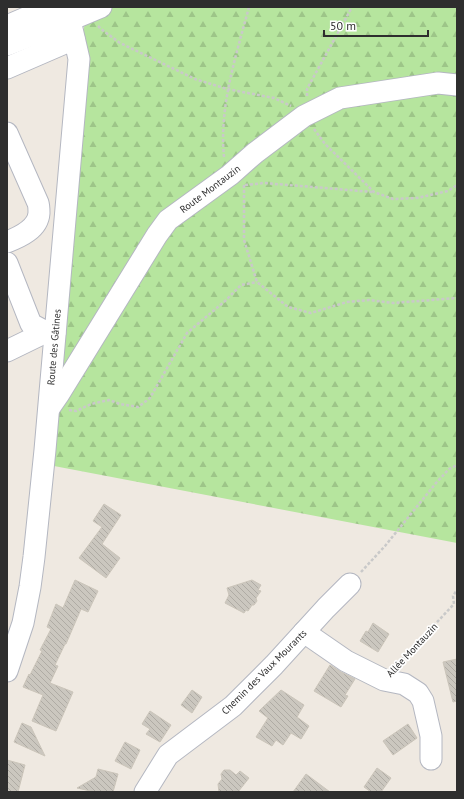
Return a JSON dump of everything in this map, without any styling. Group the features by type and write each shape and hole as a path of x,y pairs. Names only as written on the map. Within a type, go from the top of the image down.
{"street":[{"path":"7,26 51,7"},
{"path":"7,45 79,17"},
{"path":"7,68 79,17"},
{"name":"Route des Gâtines","path":"7,671 23,624 34,557 48,409 50,332 79,59 79,17"},
{"name":"Route Montauzin","path":"48,409 157,235 168,220 230,175 255,153 304,116 340,98 438,84 457,85"},
{"path":"7,133 38,203 39,214 37,221 32,228 7,242"},
{"path":"7,262 31,324 50,332"},
{"path":"7,351 50,332"},
{"name":"Chemin des Vaux Mourants","path":"145,792 168,756 233,706 274,665 350,584"},
{"name":"Allée Montauzin","path":"304,632 346,662 384,680"},
{"path":"384,680 404,684 418,693 423,700 431,736 431,759"}],"path":[{"path":"224,160 222,141 227,89 249,7"},
{"path":"304,116 307,89 352,7"},
{"path":"79,17 101,29 120,43 195,79 227,89 274,98 294,107 304,116 325,144 374,192"},
{"path":"457,185 448,191 417,198 393,199 374,192 264,182 244,185 244,240 256,282 288,307 311,313 347,302 369,300 393,303 457,298"},
{"path":"48,409 61,408 76,411 91,404 109,400 120,404 138,407 150,398 187,333 241,285 256,282"},
{"path":"350,584 385,546 436,483 449,469 457,465"},
{"name":"Allée Montauzin","path":"384,680 454,604 453,596 457,590"}],"green space":[{"path":"74,7 457,7 457,543 54,466 85,14"}],"building":[{"path":"104,504 121,515 102,544 120,558 106,578 79,558 102,527 93,521"},
{"path":"75,580 98,591 88,612 81,609 55,665 58,666 50,683 73,692 56,731 32,721 43,695 23,687 42,651 40,650 51,629 47,627 56,604 63,608"},
{"path":"252,580 261,585 258,590 261,591 256,598 257,601 248,611 246,610 244,613 225,603 229,595 227,588"},
{"path":"373,623 389,634 378,652 360,641 366,631 368,632"},
{"path":"457,659 457,701 453,702 443,662"},
{"path":"330,665 355,679 345,695 348,696 341,707 314,691"},
{"path":"192,690 202,697 192,713 181,705"},
{"path":"281,690 304,705 297,717 309,726 301,739 291,733 283,745 276,740 272,746 256,737 268,718 259,711"},
{"path":"150,711 171,725 160,742 146,734 150,729 142,724"},
{"path":"22,723 31,727 45,756 14,742"},
{"path":"408,724 417,738 393,755 383,741"},
{"path":"125,742 140,750 131,769 115,761"},
{"path":"7,760 25,765 18,792 7,792"},
{"path":"377,768 391,778 381,792 371,792 364,787"},
{"path":"98,769 118,774 113,792 95,792 77,788 96,777"},
{"path":"224,770 230,770 236,775 240,771 249,778 238,792 219,792 218,784 222,779 221,774"},
{"path":"306,774 330,792 293,792"}]}
